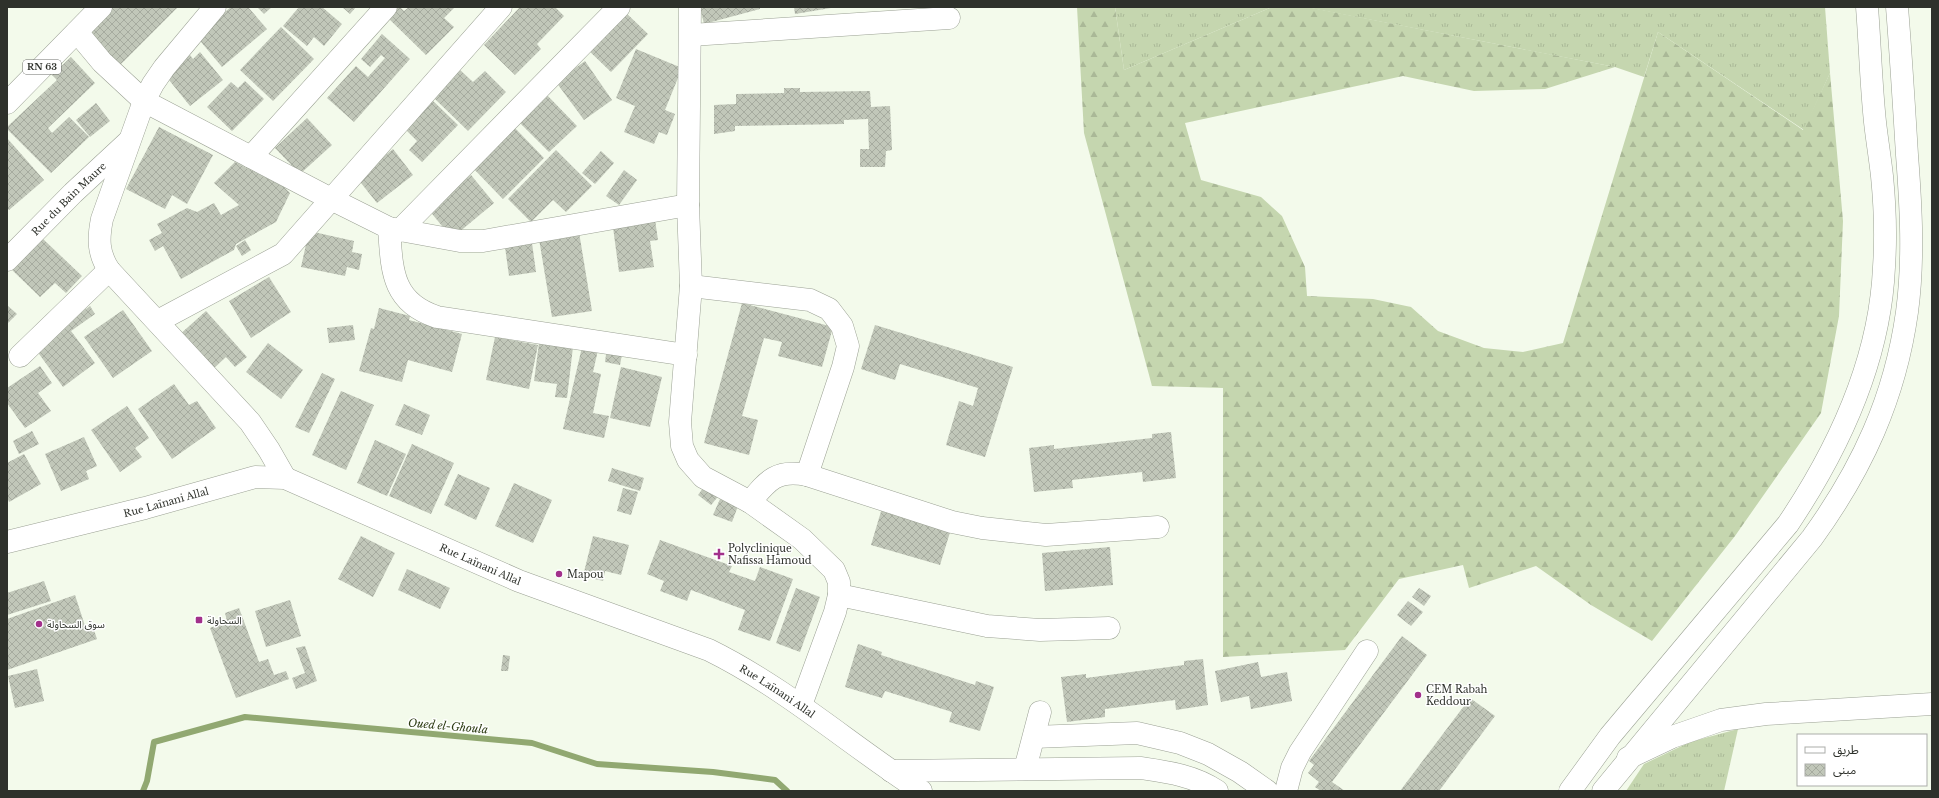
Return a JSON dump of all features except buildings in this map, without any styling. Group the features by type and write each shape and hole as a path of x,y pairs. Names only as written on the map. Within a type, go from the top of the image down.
{"main road":[{"path":"78,7 77,32 102,62 144,101 330,199 394,230 460,241 483,241 688,205"},
{"name":"RN 63","path":"7,103 101,7"},
{"path":"215,7 164,68 144,101 102,219 99,234 99,249 103,261 109,270 158,321 250,422 269,450 285,478"},
{"path":"251,157 386,7"},
{"path":"158,321 283,254 501,7"},
{"path":"619,7 394,230 392,270 399,289 409,303 423,313 437,317 686,355"},
{"path":"690,7 691,35 688,205 691,286 680,422 682,446 688,460 703,477 750,502 802,539 834,570 839,582 839,595 835,612 800,705"},
{"path":"1570,791 1624,720 1788,524 1830,457 1855,399 1871,346 1879,307 1884,268 1885,229 1882,176 1875,122 1867,7"},
{"path":"1603,791 1628,758 1812,538 1836,505 1857,469 1889,392 1907,312 1912,225 1897,7"},
{"path":"691,35 949,18"},
{"name":"Rue du Bain Maure","path":"7,260 131,139"},
{"path":"20,356 109,270"},
{"path":"691,286 810,300 829,309 842,326 848,346 843,367 807,475"},
{"path":"750,502 770,479 781,474 795,472 952,522 982,528 1046,535 1158,527"},
{"name":"Rue Laïnani Allal","path":"7,542 146,508 255,477 285,478 519,581 709,650 751,672 921,791"},
{"path":"839,595 987,626 1040,630 1109,628"},
{"path":"1286,791 1292,768 1300,752 1367,651"},
{"path":"1628,758 1689,730 1722,720 1766,714 1932,704"},
{"path":"1025,769 1040,712"},
{"path":"1034,736 1138,733 1180,743 1208,754 1240,772 1267,791"},
{"path":"891,771 1140,768 1174,773 1192,778 1217,791"}],"green space":[{"path":"1077,7 1115,7 1124,70 1272,7 1312,8 1615,67 1545,89 1474,91 1403,76 1185,123 1201,180 1261,197 1282,216 1305,267 1307,296 1373,299 1411,307 1438,331 1484,348 1523,352 1563,343 1658,32 1803,130 1830,73 1843,221 1839,316 1821,413 1735,536 1652,641 1591,605 1536,566 1469,588 1463,565 1399,579 1345,650 1223,657 1223,388 1152,386 1084,133"},
{"path":"1115,7 1272,7 1124,70"},
{"path":"1305,7 1825,7 1830,73 1804,130 1658,32 1644,77 1615,67"},
{"path":"1738,729 1724,791 1626,791 1644,764 1690,742"}],"waterway":[{"name":"Oued el-Ghoula","path":"143,791 147,781 154,742 245,717 532,743 597,764 713,772 775,780 787,791"}],"place":[{"name":"Polyclinique Nafissa Hamoud","path":"719,554"},
{"name":"Mapou","path":"559,574"},
{"name":"السحاولة","path":"199,620"},
{"name":"سوق السحاولة","path":"39,624"},
{"name":"CEM Rabah Keddour","path":"1418,695"}]}
